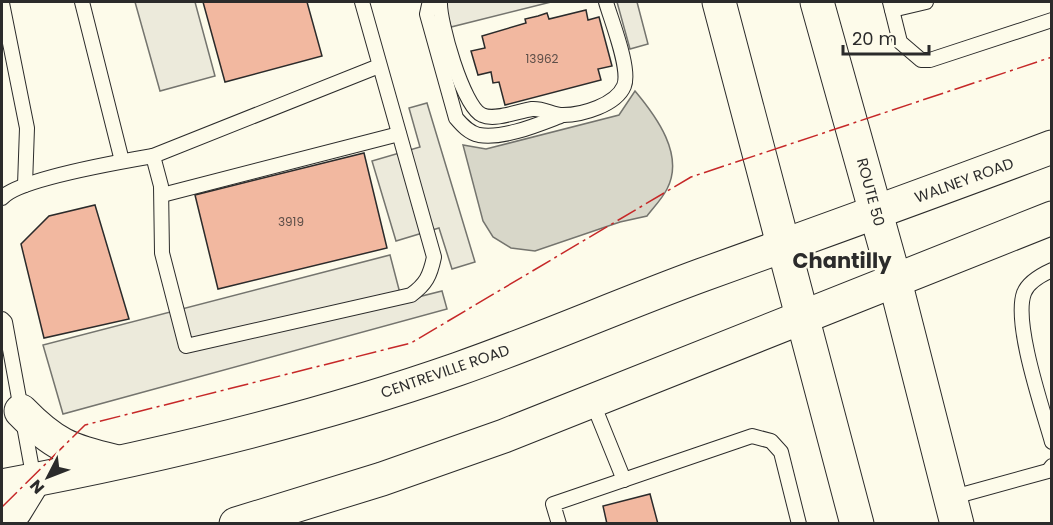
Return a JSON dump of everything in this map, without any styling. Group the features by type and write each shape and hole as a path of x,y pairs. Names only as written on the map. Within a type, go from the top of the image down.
{"main road":[{"path":"719,2 856,524"},
{"name":"ROUTE 50","path":"817,2 895,281 953,511"},
{"name":"WALNEY ROAD","path":"876,213 1052,147"},
{"name":"CENTREVILLE ROAD","path":"2,486 122,463 315,415 458,369 783,245 876,213"},
{"path":"236,524 382,479 592,401 1052,218"},
{"path":"21,411 44,434 76,452 122,463"},
{"path":"2,522 15,512 34,480"}],"lane":[{"path":"82,2 122,161"},
{"path":"153,156 162,195 162,253 186,346 411,295 424,286 434,257 362,2"},
{"path":"434,2 429,5 427,14 456,118 465,129 478,135 504,133 602,106 618,95 624,86 625,73 606,2"},
{"path":"440,2 462,87 470,105 482,115 493,117 536,108 563,115"},
{"path":"926,2 891,5 900,42 921,60 930,60 1052,20"},
{"path":"2,3 27,128 25,186"},
{"path":"2,198 25,186 122,161 153,156 379,66"},
{"path":"162,195 399,134"},
{"path":"1052,270 1038,277 1025,291 1021,306 1028,349 1052,442"},
{"path":"2,319 5,322 34,480"},
{"path":"592,401 624,480"},
{"path":"559,524 553,504 752,436 771,441 781,452 799,524"},
{"path":"953,511 1048,471 1052,466"}],"shaded area":[{"path":"135,2 195,2 215,76 160,91"},
{"path":"444,2 551,2 451,27"},
{"path":"617,2 637,2 648,44 630,49"},
{"path":"635,91 666,137 673,163 672,176 667,189 647,216 620,222 535,251 511,248 493,237 483,221 463,145 486,149 619,115"},
{"path":"427,103 475,262 452,269 439,228 396,241 372,161 420,147 409,108"},
{"path":"390,255 402,301 442,291 447,309 63,414 43,345"}],"building":[{"path":"203,2 307,2 322,56 225,82"},
{"path":"586,10 588,20 599,17 612,66 598,69 601,80 505,105 499,82 493,83 491,72 478,75 471,51 485,48 482,36 526,23 525,19 547,13 549,19"},
{"path":"364,153 387,248 218,289 195,195"},
{"path":"95,205 129,319 44,338 21,244 49,216"},
{"path":"650,494 658,524 607,524 603,506"}],"power":[{"path":"2,507 85,425 411,343 691,177 1052,57"}],"district":[{"name":"Chantilly","path":"842,260"}]}
